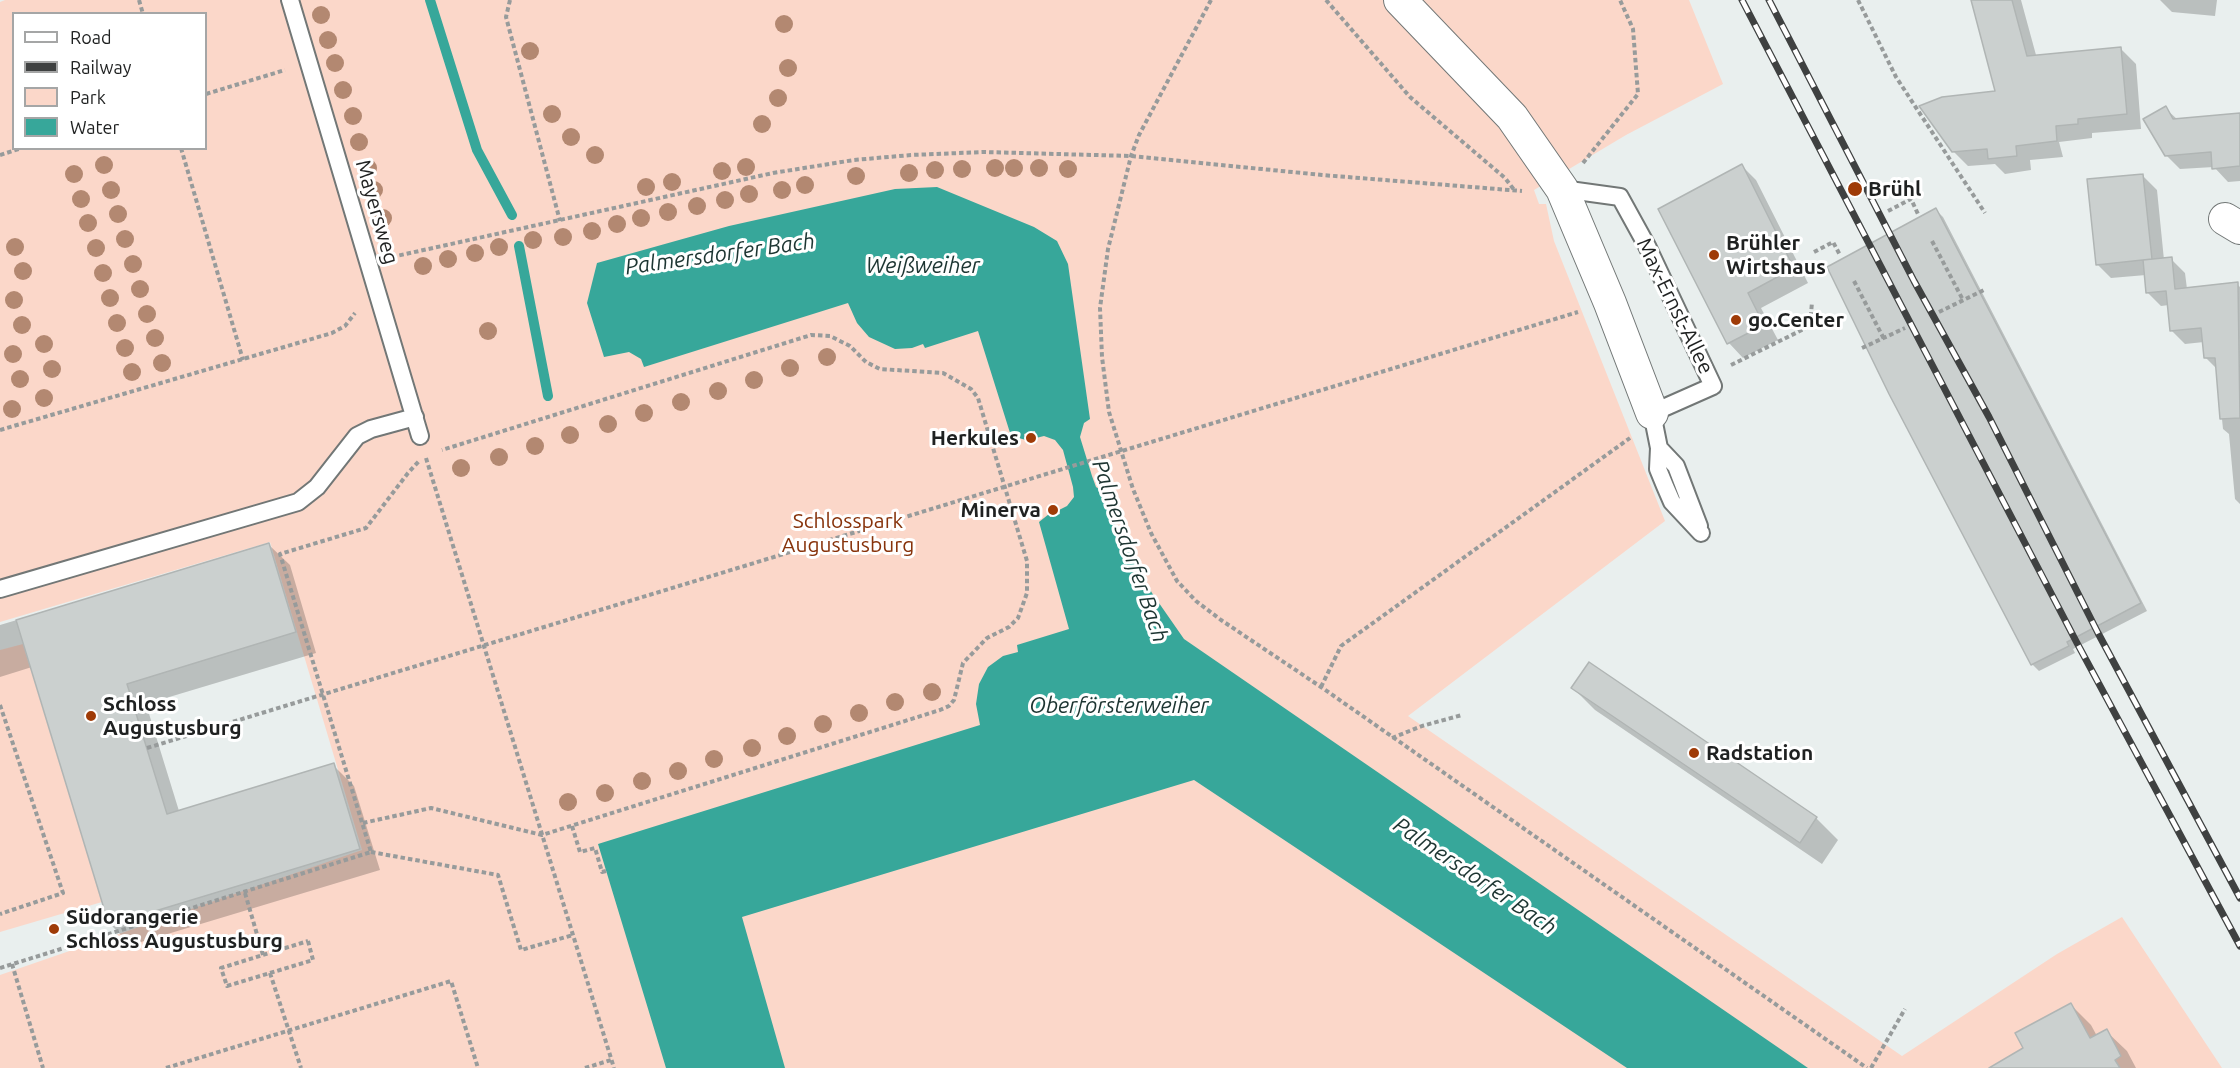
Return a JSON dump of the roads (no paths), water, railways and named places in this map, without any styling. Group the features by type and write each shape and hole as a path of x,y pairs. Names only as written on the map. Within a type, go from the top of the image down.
{"street":[{"path":"1400,0 1512,117 1562,189 1610,303 1652,413"}],"lane":[{"name":"Mayersweg","path":"290,0 420,436"},
{"name":"Max-Ernst-Allee","path":"1562,189 1620,197 1647,246 1709,376 1713,386 1652,413"},
{"path":"1652,413 1659,448"},
{"path":"0,589 298,502 317,487 357,436 371,429 415,417"}],"water":[{"name":"Oberförsterweiher","path":"937,187 1034,227 1057,241 1068,264 1090,419 1084,423 1080,437 1092,476 1096,487 1108,495 1112,519 1152,593 1184,639 1808,1068 1627,1068 1194,780 742,917 785,1068 666,1068 598,844 980,725 976,704 979,684 988,667 1003,656 1018,652 1017,645 1069,629 1039,522 1049,514 1050,517 1060,514 1059,510 1067,506 1074,497 1063,450 1055,440 1044,436 1036,438 1035,431 1024,434 1026,440 1011,436 978,331 925,348 923,344 912,348 895,349 869,337 857,323 848,303 644,367 641,359 629,352 604,357 587,303 597,263 729,226 895,189"}],"waterway":[{"name":"Palmersdorfer Bach","path":"430,0 477,150 512,215"},
{"name":"Palmersdorfer Bach","path":"519,246 548,396"}],"railway":[{"path":"1742,0 2077,643 2240,946"},
{"path":"1769,0 1914,281 1989,417 2098,633 2240,898"}],"place":[{"name":"Brühl","path":"1855,189"},
{"name":"Brühler Wirtshaus","path":"1714,255"},
{"name":"go.Center","path":"1736,320"},
{"name":"Herkules","path":"1031,438"},
{"name":"Minerva","path":"1053,510"},
{"name":"Schloss Augustusburg","path":"91,716"},
{"name":"Radstation","path":"1694,753"},
{"name":"Südorangerie Schloss Augustusburg","path":"54,929"}],"water label":[{"name":"Weißweiher","path":"923,266"}],"park label":[{"name":"Schlosspark Augustusburg","path":"848,533"}]}
